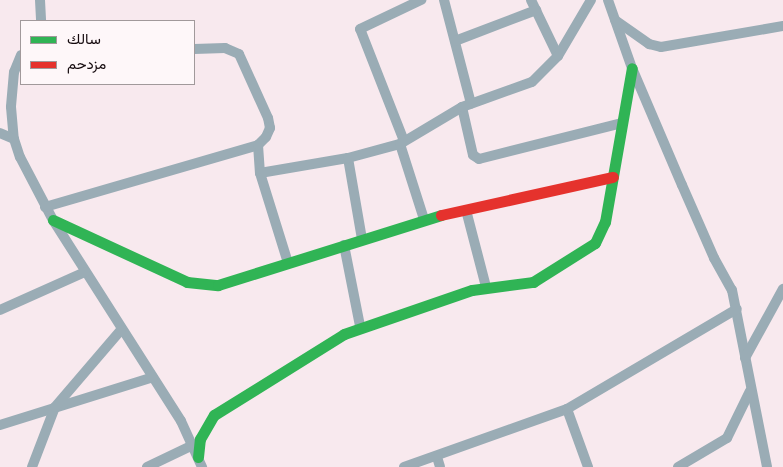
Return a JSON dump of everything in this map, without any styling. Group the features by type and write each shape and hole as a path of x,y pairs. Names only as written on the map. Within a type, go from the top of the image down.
{"street":[{"path":"40,0 41,20"},
{"path":"421,0 360,29 402,142 424,220"},
{"path":"444,0 455,41 467,105 473,155 479,159 622,124"},
{"path":"531,0 558,56"},
{"path":"260,173 348,158 402,142 467,105 532,82 558,56 591,0"},
{"path":"608,0 632,68 714,258 732,290 737,309 750,391 767,467"},
{"path":"455,41 536,10"},
{"path":"615,20 649,44 661,47 783,26"},
{"path":"46,206 258,145 270,128 268,118 239,54 225,48 195,49"},
{"path":"20,58 12,86 14,139 54,220 152,377 193,446 200,462"},
{"path":"200,462 200,439 214,415 360,326 486,287 533,282 587,250 595,243 605,222 632,68"},
{"path":"0,133 14,139"},
{"path":"258,145 260,173 288,263"},
{"path":"348,158 362,239"},
{"path":"54,220 187,282 201,286 218,285 424,220 613,176"},
{"path":"466,210 486,287"},
{"path":"344,245 360,326"},
{"path":"0,310 86,272"},
{"path":"745,358 783,289"},
{"path":"404,467 438,462 567,409 737,309"},
{"path":"32,467 55,407 121,330"},
{"path":"0,425 152,377"},
{"path":"678,467 727,438 750,391"},
{"path":"567,409 588,467"},
{"path":"147,467 193,446"}],"traffic: fast":[{"path":"198,457 200,439 214,415 344,334 472,290 533,282 595,243 605,222 632,68"},
{"path":"53,220 187,282 218,285 441,215"}],"traffic: jam":[{"path":"441,215 613,177"}]}
